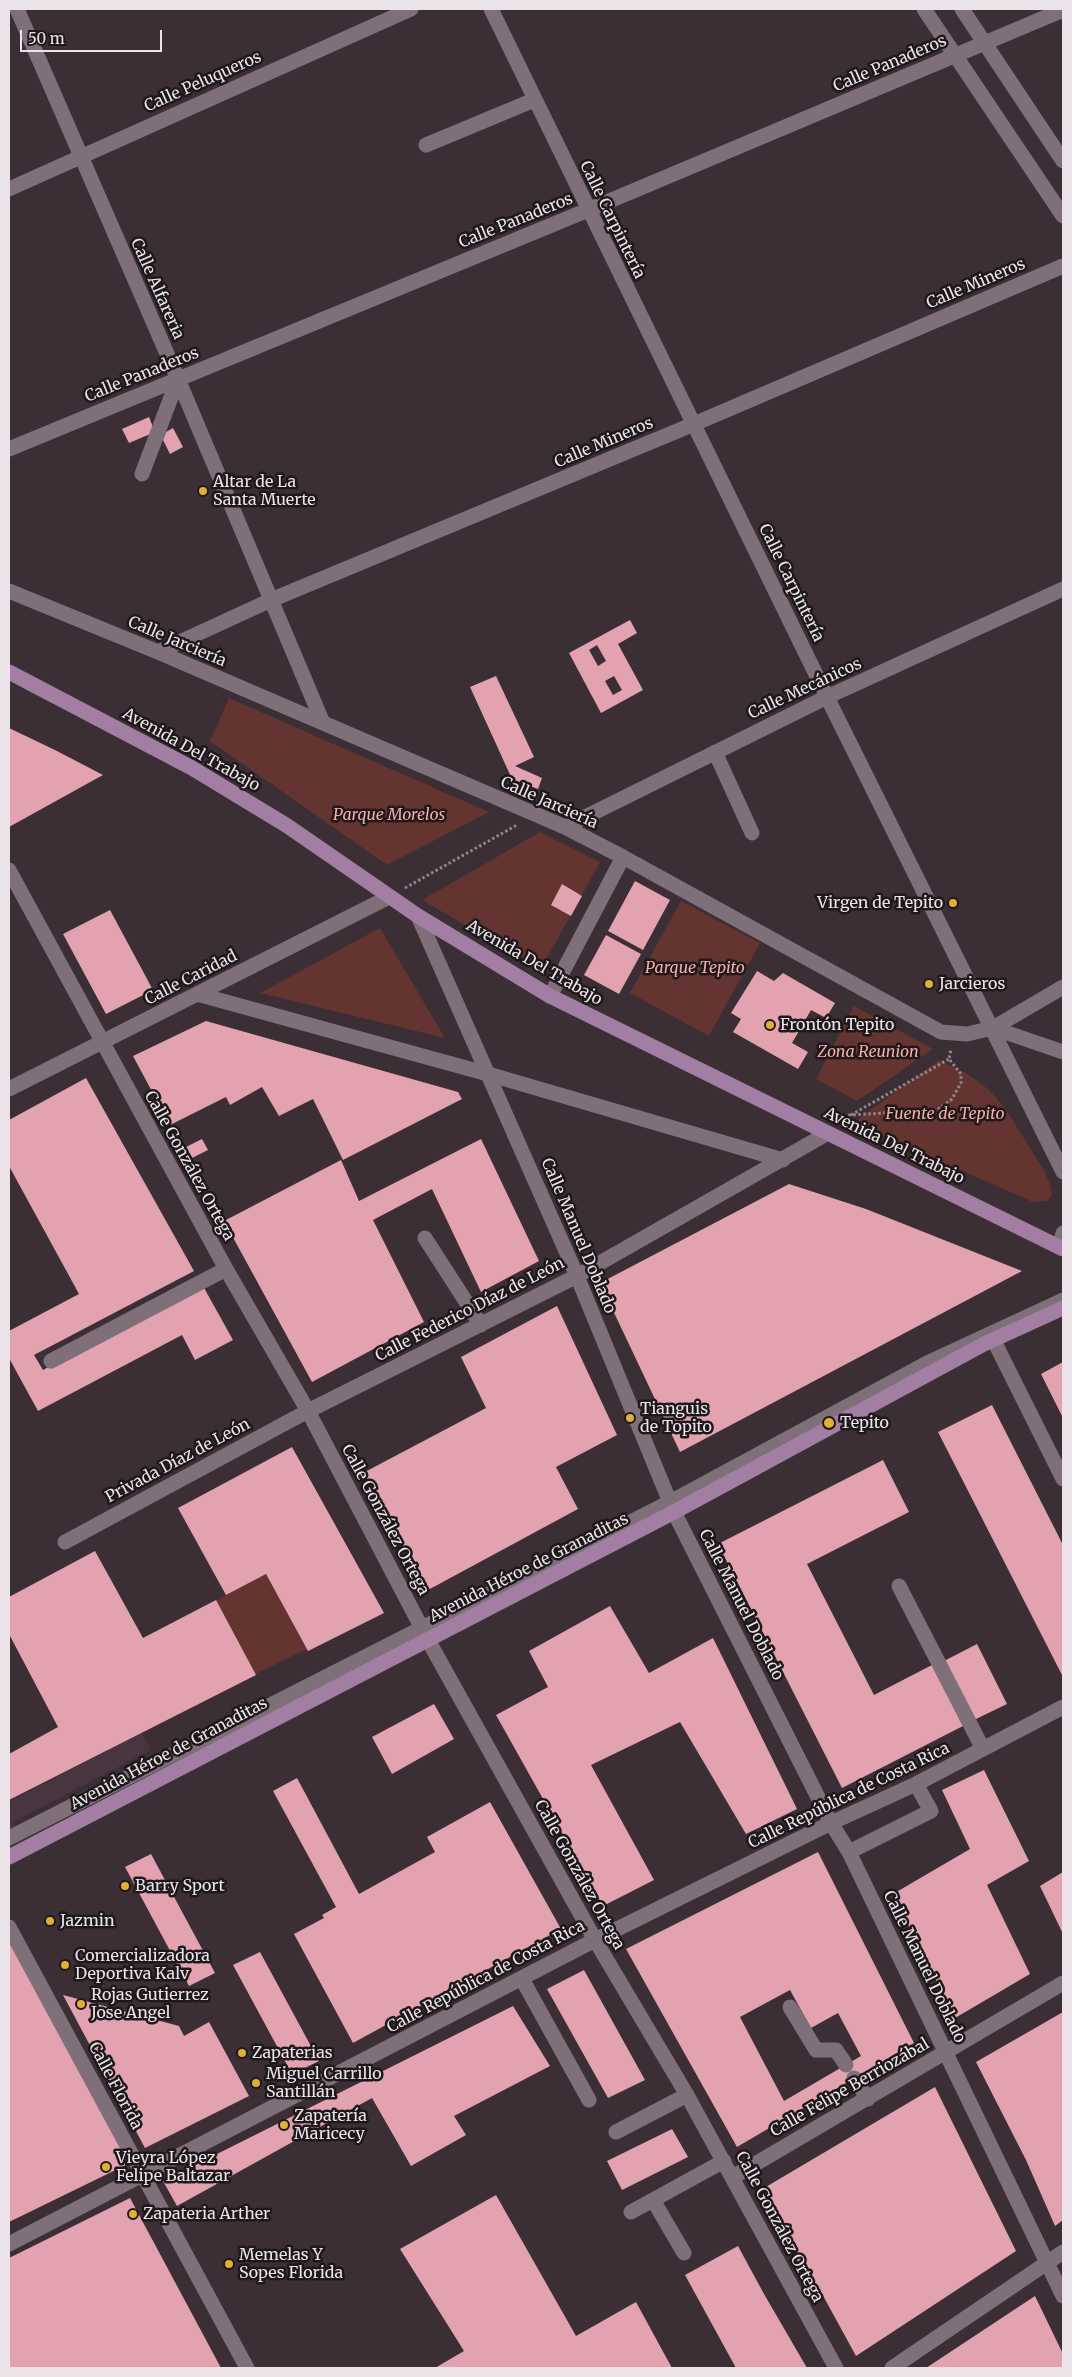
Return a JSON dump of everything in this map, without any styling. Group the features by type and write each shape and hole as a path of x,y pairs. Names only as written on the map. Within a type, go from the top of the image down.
{"main road":[{"name":"Avenida Del Trabajo","path":"9,672 192,768 286,825 418,916 550,996 825,1132 1062,1243"},
{"name":"Avenida Héroe de Granaditas","path":"9,1857 425,1634 993,1339 1063,1308"}],"street":[{"name":"Calle Alfareria","path":"17,9 79,156 178,379 323,723"},
{"name":"Calle Peluqueros","path":"9,189 79,156 411,9"},
{"name":"Calle Carpintería","path":"491,9 827,697 1063,1172"},
{"path":"924,9 1063,216"},
{"path":"962,9 1063,161"},
{"name":"Calle Panaderos","path":"9,449 588,210 1063,10"},
{"path":"426,145 534,100"},
{"name":"Calle Mineros","path":"158,652 271,600 694,424 1063,266"},
{"path":"142,474 178,379"},
{"name":"Calle Mecánicos","path":"565,828 827,697 1063,589"},
{"name":"Calle Jarciería","path":"9,590 158,652 565,828 623,857 941,1032 954,1035"},
{"path":"715,752 752,832"},
{"path":"550,996 623,857"},
{"name":"Calle González Ortega","path":"9,870 226,1269 308,1410 425,1634 595,1940 687,2095 733,2177 836,2368"},
{"name":"Calle Caridad","path":"9,1089 389,897"},
{"name":"Calle Manuel Doblado","path":"418,916 577,1276 672,1507 831,1823 849,1852 1063,2296"},
{"path":"954,1035 992,1028 1063,987"},
{"path":"197,994 488,1074 783,1160"},
{"path":"992,1028 1063,1052"},
{"name":"Calle Federico Díaz de León","path":"308,1410 577,1276 783,1160 825,1132"},
{"path":"425,1238 481,1325"},
{"path":"51,1361 226,1269"},
{"path":"672,1507 927,1363 1063,1300"},
{"path":"993,1339 1063,1479"},
{"name":"Privada Díaz de León","path":"65,1542 308,1410"},
{"path":"899,1586 983,1749"},
{"path":"9,1838 425,1634"},
{"name":"Calle República de Costa Rica","path":"9,2244 144,2176 595,1940 831,1823 916,1784 1063,1707"},
{"path":"849,1852 931,1811 916,1784"},
{"name":"Calle Florida","path":"9,1927 247,2368"},
{"path":"522,1979 589,2100"},
{"name":"Calle Felipe Berriozábal","path":"733,2177 1063,1983"},
{"path":"790,2007 816,2050 836,2050 846,2065"},
{"path":"854,2078 868,2098"},
{"path":"616,2132 687,2095"},
{"path":"631,2212 724,2161"},
{"path":"653,2200 684,2253"},
{"path":"892,2368 1063,2252"}],"path":[{"path":"389,897 535,815"},
{"path":"825,1132 850,1115 949,1059 954,1035"},
{"path":"850,1115 937,1110 952,1099 961,1083 961,1074 949,1059"}],"shaded area":[{"path":"72,1679 141,1732 151,1750 13,1822 16,1828 9,1832 9,1802 109,1750"}],"green space":[{"name":"Parque Morelos","path":"229,698 489,812 387,865 210,741"},
{"path":"540,832 600,862 541,969 422,900"},
{"name":"Parque Tepito","path":"681,901 760,943 709,1036 630,993"},
{"path":"380,928 445,1038 260,993"},
{"name":"Zona Reunion","path":"854,1006 933,1049 857,1101 816,1079"},
{"name":"Fuente de Tepito","path":"939,1060 966,1073 988,1089 1005,1108 1044,1170 1052,1195 1047,1201 1033,1202 853,1123"},
{"path":"266,1574 307,1649 216,1693 175,1622"}],"building":[{"path":"149,417 155,432 129,443 122,429"},
{"path":"173,428 183,447 170,454 163,440 166,432"},
{"path":"630,620 637,633 618,644 643,690 601,713 569,653","holes":["597,645 606,661 598,666 589,650","614,676 622,690 613,695 605,681"]},
{"path":"496,676 534,757 515,766 542,778 538,789 512,779 470,687"},
{"path":"9,728 57,751 103,775 9,827"},
{"path":"635,881 670,900 643,950 608,931"},
{"path":"562,884 582,896 571,916 551,905"},
{"path":"110,910 153,990 106,1014 63,934"},
{"path":"606,935 641,954 619,994 584,975"},
{"name":"Frontón Tepito","path":"757,971 774,981 783,973 835,1003 826,1018 811,1010 792,1043 808,1052 798,1069 733,1032 741,1019 731,1013"},
{"path":"206,1021 458,1092 462,1099 343,1160 313,1099 279,1116 262,1087 230,1105 226,1097 170,1125 133,1056"},
{"path":"86,1078 194,1271 34,1355 43,1370 203,1286 233,1340 195,1360 182,1335 38,1411 9,1358 9,1331 79,1294 9,1166 9,1120"},
{"path":"202,1139 208,1150 192,1158 186,1147"},
{"path":"481,1139 539,1261 481,1292 432,1189 373,1220 424,1322 312,1382 224,1221 341,1160 359,1201"},
{"path":"789,1184 866,1209 1022,1271 680,1452 600,1283"},
{"path":"557,1306 617,1435 556,1467 578,1509 428,1590 363,1473 486,1408 461,1357"},
{"path":"1063,1362 1063,1418 1041,1374"},
{"path":"992,1405 1063,1545 1063,1677 938,1432"},
{"path":"292,1447 384,1613 308,1651 266,1574 226,1595 178,1508"},
{"path":"883,1460 909,1512 807,1564 874,1695 932,1665 963,1726 842,1788 718,1544"},
{"path":"95,1551 143,1638 216,1600 256,1675 9,1800 9,1754 58,1727 9,1634 9,1597"},
{"path":"610,1606 649,1673 713,1638 797,1809 746,1834 680,1722 591,1765 654,1880 603,1906 496,1715 548,1687 529,1651"},
{"path":"977,1644 1007,1704 974,1720 944,1661"},
{"path":"434,1704 454,1739 392,1774 372,1737"},
{"path":"984,1770 1029,1861 987,1885 1030,1974 955,2018 893,1894 970,1849 942,1790"},
{"path":"297,1778 359,1894 435,1852 427,1837 490,1802 561,1929 353,2043 294,1934 324,1918 322,1915 336,1907 273,1791"},
{"path":"818,1852 914,2043 737,2147 626,1949","holes":["790,1990 811,2028 838,2013 861,2056 784,2101 740,2017"]},
{"path":"151,1854 215,1973 189,1986 125,1867"},
{"path":"1063,1872 1063,1934 1040,1886"},
{"path":"9,1940 130,2163 9,2222"},
{"path":"260,1952 319,2061 292,2074 233,1965"},
{"path":"584,1970 645,2080 608,2098 547,1989"},
{"path":"63,1995 179,2026 184,2036 209,2022 249,2096 145,2148"},
{"path":"513,2006 550,2066 454,2116 466,2135 411,2166 372,2098 177,2206 163,2181"},
{"path":"1063,2012 1063,2220 1055,2226 1026,2160 976,2062"},
{"path":"935,2087 1016,2251 856,2356 821,2292 817,2294 794,2255 798,2253 759,2191"},
{"path":"672,2129 688,2157 622,2190 607,2161"},
{"path":"496,2195 576,2336 636,2302 672,2368 435,2368 464,2351 400,2249"},
{"path":"130,2198 221,2368 9,2368 9,2258"},
{"path":"738,2246 807,2368 736,2368 685,2275"},
{"path":"1035,2296 1063,2354 1063,2368 926,2368"}],"place":[{"name":"Altar de La Santa Muerte","path":"203,491"},
{"name":"Virgen de Tepito","path":"953,903"},
{"name":"Jarcieros","path":"929,984"},
{"name":"Frontón Tepito","path":"770,1025"},
{"name":"Tianguis de Topito","path":"630,1418"},
{"name":"Tepito","path":"829,1423"},
{"name":"Barry Sport","path":"125,1886"},
{"name":"Jazmin","path":"50,1921"},
{"name":"Comercializadora Deportiva Kalv","path":"65,1965"},
{"name":"Rojas Gutierrez Jose Angel","path":"81,2004"},
{"name":"Zapaterias","path":"242,2053"},
{"name":"Miguel Carrillo Santillán","path":"256,2083"},
{"name":"Zapatería Maricecy","path":"284,2125"},
{"name":"Vieyra López Felipe Baltazar","path":"106,2167"},
{"name":"Zapateria Arther","path":"133,2214"},
{"name":"Memelas Y Sopes Florida","path":"229,2264"}]}
